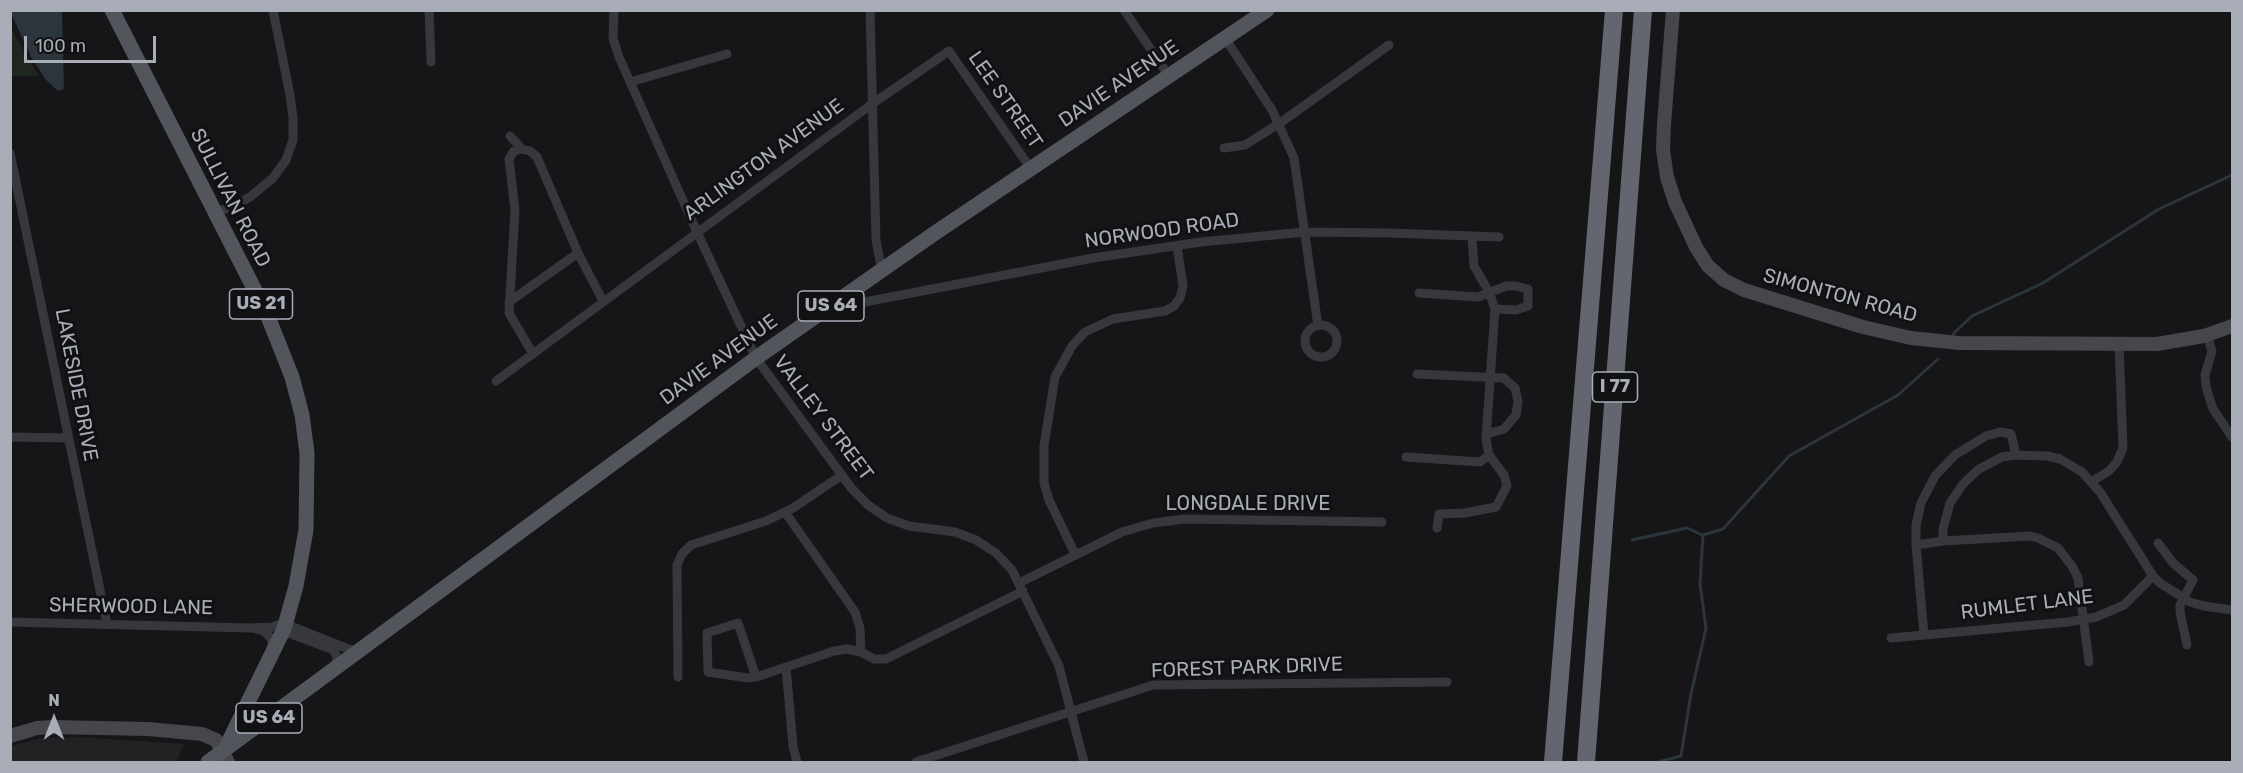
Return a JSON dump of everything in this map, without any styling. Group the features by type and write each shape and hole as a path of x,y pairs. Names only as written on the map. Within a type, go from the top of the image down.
{"highway":[{"name":"I 77","path":"1553,762 1614,10"},
{"name":"I 77","path":"1586,762 1643,10"}],"main road":[{"name":"SULLIVAN ROAD","path":"112,10 280,345 292,377 302,415 307,453 306,530 300,570 284,627 226,757"},
{"name":"DAVIE AVENUE","path":"208,762 226,757 332,672 756,357 1267,10"}],"street":[{"path":"214,213 250,197 273,178 286,160 293,140 290,95 273,10"},
{"path":"429,10 431,62"},
{"name":"VALLEY STREET","path":"614,10 613,38 618,57 756,357 842,475 868,505 887,518 909,526 954,532 976,540 996,553 1012,570 1059,666 1084,762"},
{"path":"870,10 876,240 883,269"},
{"path":"1124,10 1169,76"},
{"name":"SIMONTON ROAD","path":"1674,10 1664,124 1667,177 1675,202 1696,247 1708,266 1725,280 1744,290 1863,327 1911,338 1959,343 2157,344 2207,335 2232,326"},
{"path":"1225,38 1280,123 1294,158 1318,326"},
{"path":"1224,148 1245,145 1280,123 1389,45"},
{"name":"ARLINGTON AVENUE","path":"496,381 872,104 949,51"},
{"name":"LEE STREET","path":"949,51 1031,169"},
{"path":"630,82 727,54"},
{"path":"510,136 522,149"},
{"path":"533,354 509,313 515,210 509,159 514,151 522,149 530,151 537,157 578,253 603,301"},
{"name":"LAKESIDE DRIVE","path":"10,153 108,624"},
{"name":"NORWOOD ROAD","path":"836,303 839,307 1094,258 1305,232 1500,237"},
{"path":"1437,528 1439,514 1465,513 1496,507 1507,486 1504,475 1489,455 1487,434 1495,309 1489,292 1474,266 1473,237"},
{"path":"1075,554 1048,500 1044,483 1044,446 1055,377 1072,346 1085,332 1113,319 1165,311 1174,306 1180,298 1183,286 1177,246"},
{"path":"509,302 578,253"},
{"path":"1419,293 1478,297 1506,286 1528,290 1528,306 1516,310 1495,309"},
{"path":"2207,335 2212,351 2205,375 2206,387 2213,409 2232,437"},
{"path":"2091,482 2109,471 2123,448 2119,344"},
{"path":"1417,374 1504,378 1515,388 1518,401 1516,415 1504,429 1487,434"},
{"path":"1924,634 1916,545 1916,525 1921,503 1935,476 1955,455 1986,436 2000,432 2011,434 2016,455"},
{"path":"10,437 68,438"},
{"path":"1406,457 1480,462 1489,455"},
{"path":"1943,541 1947,510 1963,484 1988,462 2016,455 2047,456 2060,459 2082,472 2091,482 2109,506 2153,576 2167,589 2184,599 2204,606 2232,610"},
{"path":"678,677 677,565 682,554 691,545 766,521 785,512 842,475"},
{"path":"785,512 855,612 860,628 861,652"},
{"name":"LONGDALE DRIVE","path":"756,676 738,623 707,633 708,672 748,678 756,676 786,667 834,651 847,649 861,652 874,659 886,659 1021,587 1075,554 1122,532 1153,523 1185,519 1382,522"},
{"path":"1916,545 1943,541 2030,536 2048,542 2064,555 2078,578 2089,662"},
{"path":"2158,543 2173,563 2193,580 2180,612 2187,645"},
{"name":"RUMLET LANE","path":"1891,638 2083,620 2104,615 2124,605 2153,576"},
{"name":"SHERWOOD LANE","path":"10,622 284,627 334,650 337,661 332,672"},
{"path":"284,627 351,650 364,648"},
{"path":"251,628 264,631 268,635 272,641 273,652"},
{"path":"786,667 793,746 797,762"},
{"name":"FOREST PARK DRIVE","path":"915,762 1154,686 1447,682"},
{"path":"10,736 37,728 158,730 202,734 216,740 226,757"}],"shaded area":[{"path":"10,11 62,11 64,89 58,91 46,80 31,57"},
{"path":"11,28 25,53 39,76 11,76"},
{"path":"79,737 184,744 176,762 11,762 11,746 42,738"}],"waterway":[{"path":"1953,334 1972,316 2043,283 2159,209 2232,175"},
{"path":"1658,762 1681,756 1691,694 1706,628 1700,584 1703,535 1723,529 1789,456 1898,395 1938,359"},
{"path":"1632,540 1687,528 1702,535"}]}
